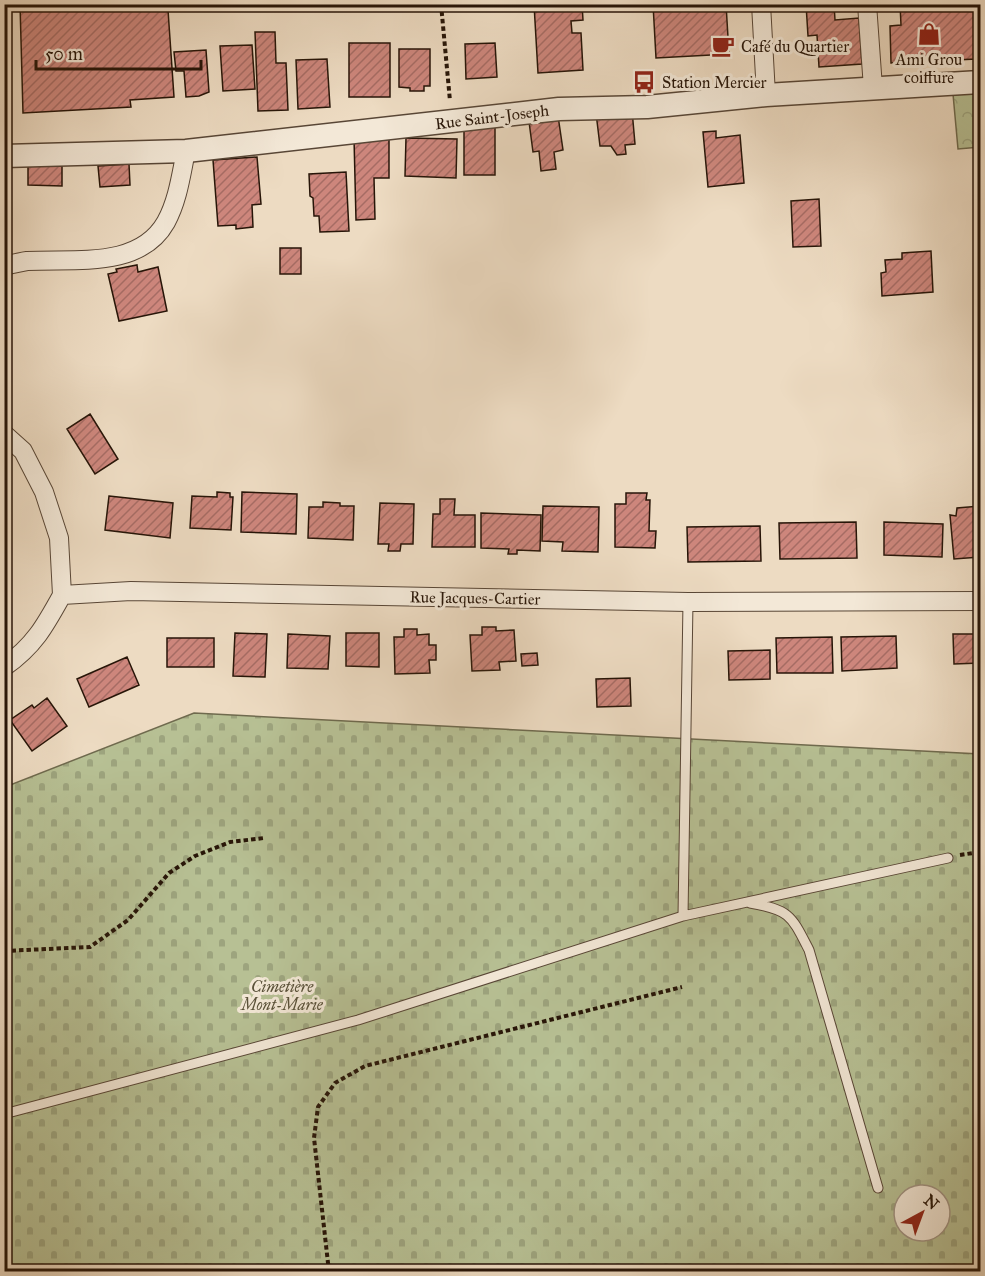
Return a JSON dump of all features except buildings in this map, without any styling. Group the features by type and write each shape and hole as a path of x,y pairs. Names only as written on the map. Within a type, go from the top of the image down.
{"street":[{"path":"761,4 766,95"},
{"path":"867,4 873,88"},
{"name":"Rue Saint-Joseph","path":"4,156 186,151 560,109 647,107 766,95 981,82"},
{"path":"4,266 26,261 96,260 126,254 156,236 166,221 175,200 186,151"},
{"path":"4,434 23,451 44,492 59,538 62,595 41,633 4,667"},
{"name":"Rue Jacques-Cartier","path":"62,595 131,591 688,602 981,601"}],"lane":[{"path":"683,916 688,602"},
{"path":"4,1114 358,1020 683,916 948,858"},
{"path":"745,902 773,908 793,919 809,950 878,1188"}],"path":[{"path":"441,4 452,122"},
{"path":"4,951 90,947 128,920 169,873 195,855 230,842 264,838"},
{"path":"329,1272 314,1138 318,1107 335,1083 365,1066 682,987"}],"green space":[{"path":"980,82 980,147 958,149 952,83"},
{"name":"Cimetière Mont-Marie","path":"194,713 980,754 980,1271 5,1272 5,787"}],"place":[{"name":"Ami Grou coiffure","path":"929,34"},
{"name":"Café du Quartier","path":"723,46"},
{"name":"Station Mercier","path":"644,82"}]}
